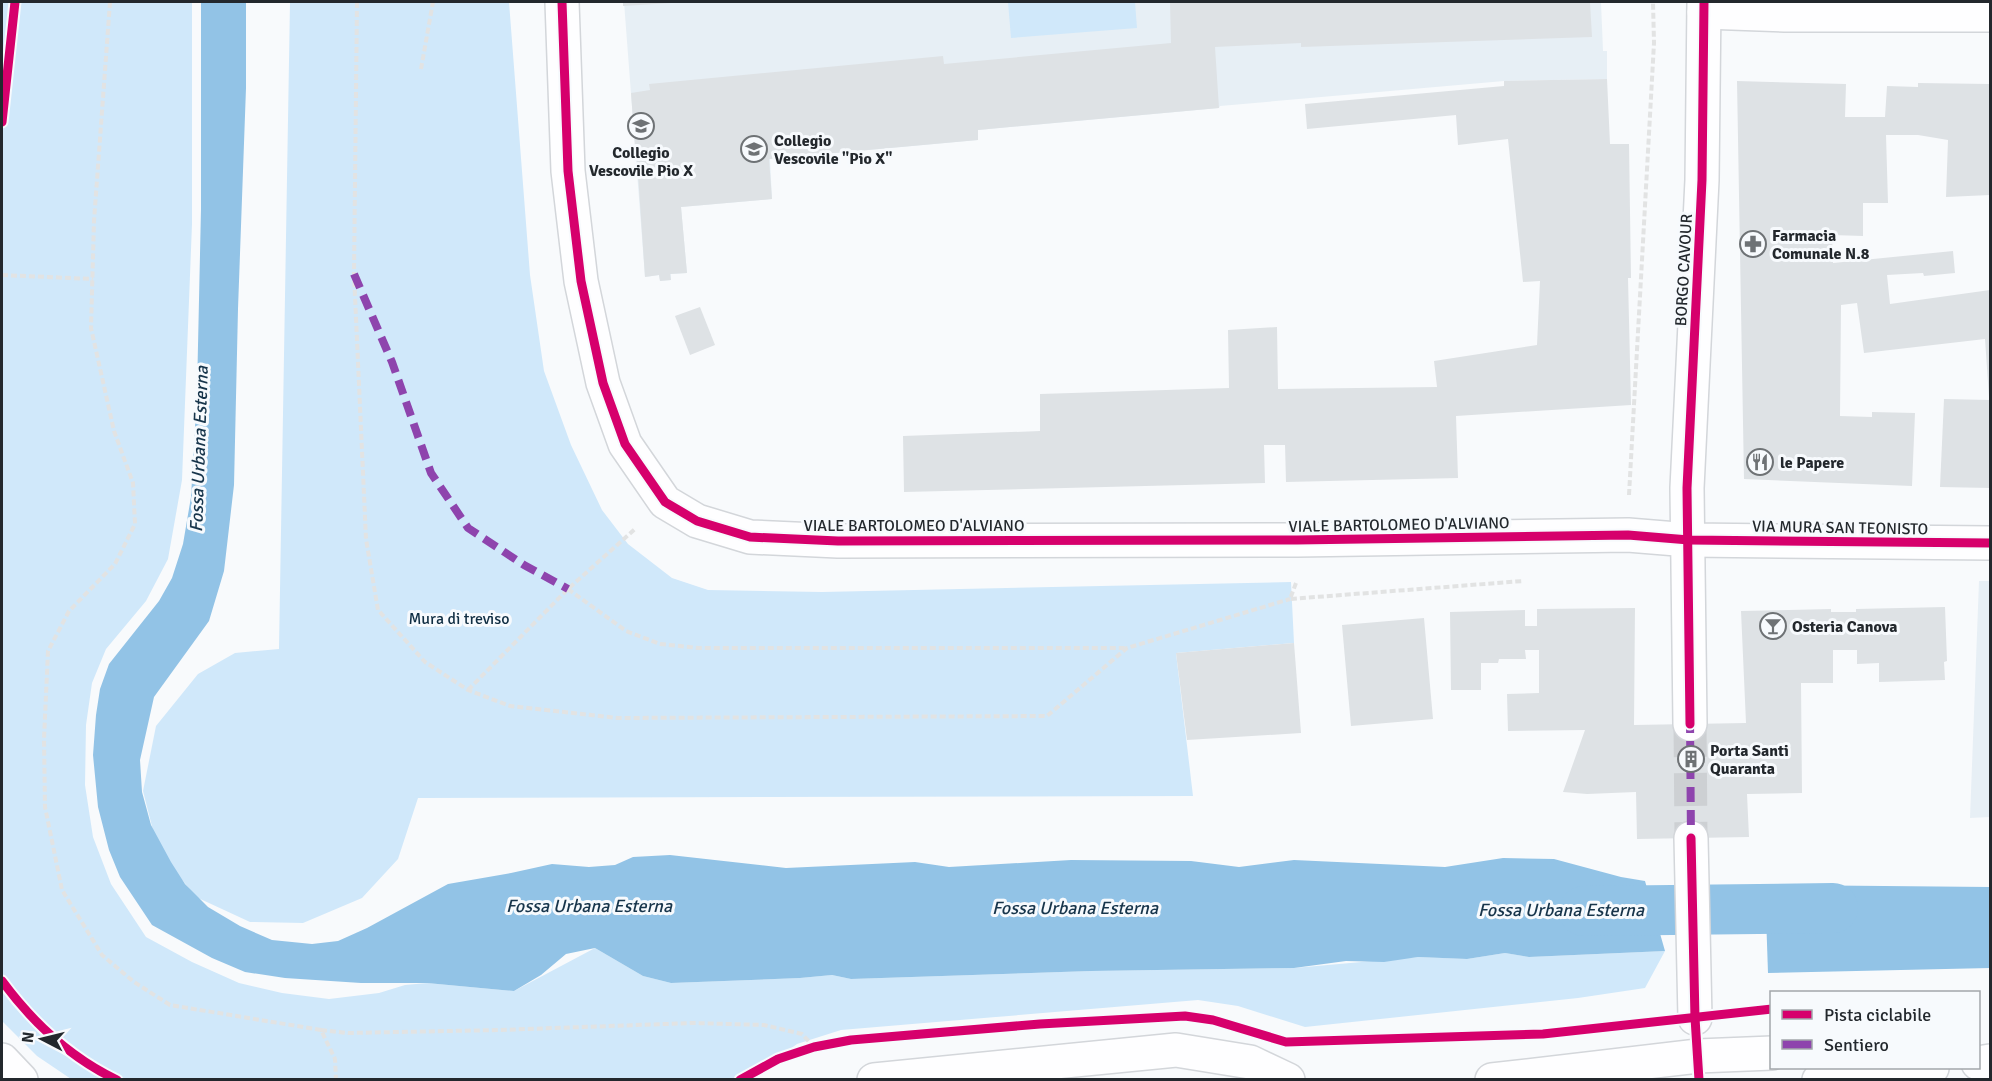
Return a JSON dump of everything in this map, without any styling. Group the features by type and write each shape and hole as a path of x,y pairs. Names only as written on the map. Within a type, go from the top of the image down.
{"street":[{"name":"VIALE BARTOLOMEO D'ALVIANO","path":"562,2 568,171 581,281 603,383 626,444 665,502 697,521 750,537 838,541 1297,540 1628,535 1689,540"},
{"path":"1704,7 1785,15 1990,15"},
{"name":"BORGO CAVOUR","path":"1690,723 1687,488 1702,180 1704,7"},
{"name":"VIA MURA SAN TEONISTO","path":"1689,540 1990,543"},
{"path":"1691,838 1695,1018"},
{"path":"873,1080 1176,1050 1250,1062 1288,1080"},
{"path":"1492,1080 1698,1056 1770,1053"},
{"path":"2,1060 21,1080"},
{"path":"1819,1080 1923,1069"}],"path":[{"path":"110,2 94,221 91,328 114,431 133,483 135,524 115,564 69,611 48,651 44,739 45,807 62,890 102,955 134,982 170,1005 321,1030 348,1033 693,1023 764,1025 802,1034 814,1047"},
{"path":"421,69 433,2"},
{"path":"1628,535 1654,43 1653,2"},
{"path":"2,275 93,279"},
{"path":"468,690 568,589 665,502"},
{"path":"568,589 626,631 660,644 699,648 1127,648"},
{"path":"321,1030 335,1059 336,1080"}],"shaded area":[{"name":"Collegio Vescovile \"Pio X\"","path":"624,2 1601,2 1603,51 1607,51 1607,79 1504,81 1220,106 1219,108 978,130 978,140 770,159 772,199 681,207 687,273 671,274 671,280 660,281 659,275 645,277"},
{"path":"1979,581 1990,581 1990,817 1970,818"}],"green space":[{"path":"2,2 192,2 192,224 182,480 168,559 146,601 106,649 92,683 86,725 85,785 93,837 111,884 146,937 192,962 239,983 282,993 329,999 379,993 405,985 427,983 514,991 595,948 643,976 671,983 832,975 851,979 1091,971 1294,968 1418,957 1467,959 1505,953 1529,957 1665,951 1645,988 1578,998 1305,1027 1238,1006 1198,1000 841,1030 797,1044 749,1079 71,1079 37,1056 2,1021"},
{"name":"Mura di treviso","path":"290,2 509,2 530,275 544,371 571,445 602,510 628,544 672,578 708,590 822,592 1291,582 1294,643 1176,653 1193,796 418,798 398,859 362,898 303,923 250,922 196,897 158,850 143,791 156,726 198,674 235,653 279,649"},
{"path":"1008,2 1135,2 1137,28 1011,38"}],"water":[{"path":"201,2 246,2 246,88 234,485 224,571 209,621 154,697 140,760 142,792 151,825 185,884 208,907 240,926 272,940 312,944 338,941 448,884 552,864 589,867 615,865 633,857 670,855 786,868 915,862 949,867 1071,860 1191,861 1239,867 1294,860 1445,867 1503,858 1554,859 1645,881 1665,951 1529,957 1505,953 1467,959 1418,957 1384,962 1346,961 1294,968 1091,971 851,979 832,975 671,983 643,976 595,948 566,954 541,975 514,991 427,983 361,983 285,978 245,972 212,958 152,925 120,877 109,850 98,807 93,755 100,689 109,664 159,601 172,578 183,544 191,497 197,391 201,209"},
{"path":"1765,885 1990,887 1990,968 1768,973"}],"building":[{"path":"623,2 671,2 671,3 623,6"},
{"path":"1170,2 1590,2 1592,37 1301,47 1301,43 1215,47 1219,108 978,130 978,140 769,159 772,199 681,207 687,273 670,274 671,280 660,281 659,275 645,277 631,93 650,90 649,84 943,56 944,64 1171,43"},
{"path":"1607,79 1610,144 1629,144 1631,278 1628,278 1631,405 1456,416 1458,478 1286,482 1285,445 1264,445 1265,483 904,492 903,436 1040,431 1040,394 1229,388 1228,330 1277,327 1278,389 1437,387 1434,361 1537,345 1540,281 1523,282 1508,139 1458,145 1456,115 1307,129 1305,104 1504,86 1504,81"},
{"path":"1737,81 1846,84 1845,117 1885,117 1887,86 1918,87 1918,83 1990,84 1990,195 1946,197 1948,140 1918,135 1886,135 1888,203 1863,203 1863,236 1832,235 1833,263 1953,251 1955,273 1924,276 1923,273 1887,275 1890,304 1990,290 1990,397 1985,339 1864,353 1857,303 1841,305 1840,416 1872,417 1872,412 1915,413 1912,486 1744,479"},
{"path":"700,307 715,345 690,355 675,316"},
{"path":"1944,399 1990,400 1990,488 1940,487"},
{"path":"1945,607 1947,661 1944,662 1945,680 1879,682 1879,663 1857,664 1857,650 1833,650 1833,683 1801,683 1802,793 1747,794 1749,837 1637,839 1636,792 1587,794 1563,792 1585,730 1508,731 1507,694 1539,693 1539,650 1525,650 1526,659 1499,659 1498,663 1481,663 1481,690 1451,690 1450,612 1525,610 1525,626 1537,626 1537,609 1635,608 1634,725 1746,723 1741,611 1831,609 1831,612 1856,612 1856,609"},
{"path":"1424,618 1433,719 1351,726 1342,625"},
{"path":"1294,643 1301,733 1187,740 1176,653"}],"waterway":[{"name":"Fossa Urbana Esterna","path":"1584,911 1833,908"}],"tunnel":[{"path":"1690,724 1691,838"}],"marked path":[{"path":"354,274 392,362 431,473 468,528 524,565 568,589"},
{"path":"1690,718 1691,841"}],"cycle path":[{"path":"2,122 15,2"},
{"path":"562,2 568,171 581,281 603,383 625,444 665,502 697,521 750,537 838,541 1297,540 1628,535 1689,540 1990,543"},
{"path":"1690,724 1687,488 1702,180 1704,2"},
{"path":"1691,838 1695,1018 1699,1080"},
{"path":"2,981 26,1011 53,1038 83,1061 117,1080"},
{"path":"740,1080 778,1059 814,1047 851,1040 1040,1024 1185,1016 1213,1020 1286,1042 1543,1034 1770,1009"}],"place":[{"name":"Collegio Vescovile Pio X","path":"641,126"},
{"name":"Collegio Vescovile \"Pio X\"","path":"754,149"},
{"name":"Farmacia Comunale N.8","path":"1753,244"},
{"name":"le Papere","path":"1760,462"},
{"name":"Osteria Canova","path":"1773,626"},
{"name":"Porta Santi Quaranta","path":"1691,759"}]}
